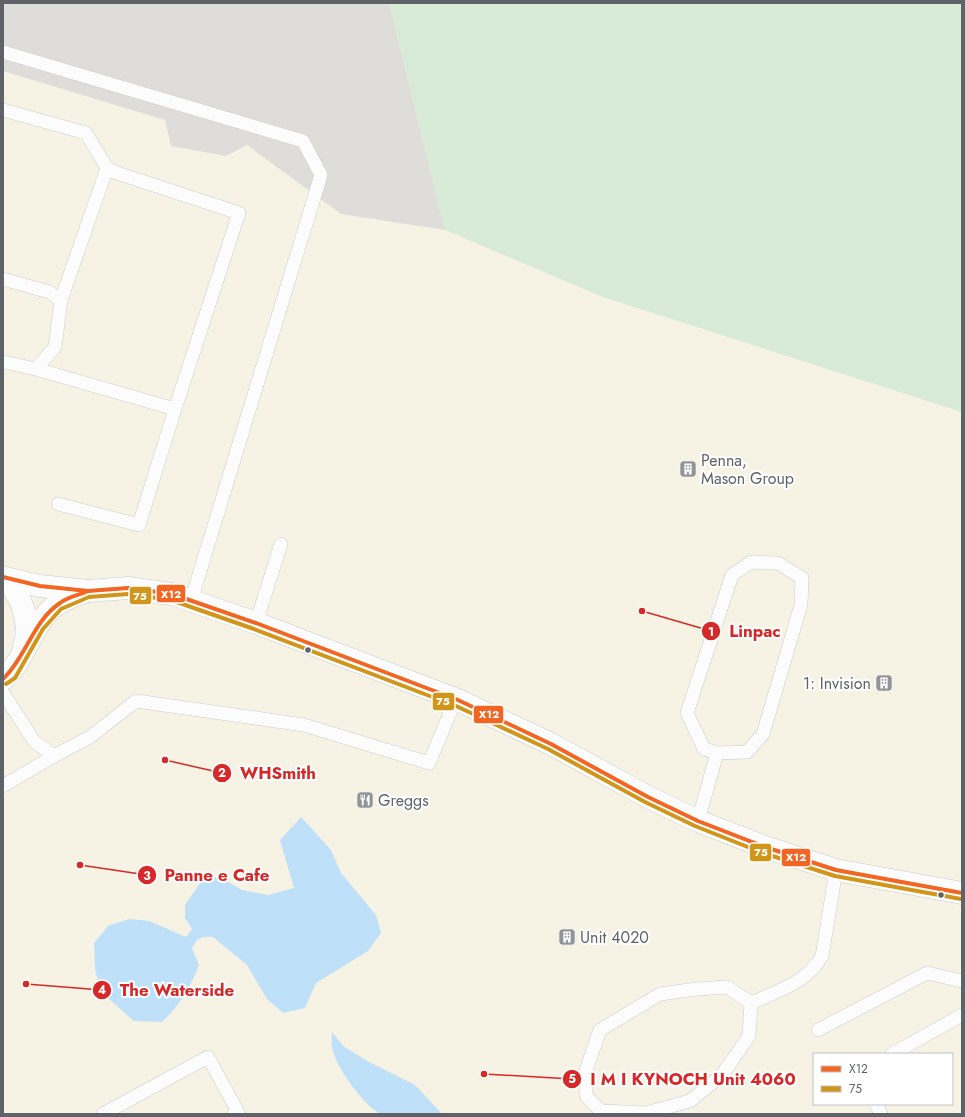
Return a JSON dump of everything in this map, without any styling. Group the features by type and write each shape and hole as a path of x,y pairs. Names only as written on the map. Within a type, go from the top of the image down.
{"street":[{"path":"4,577 40,586 88,591 128,588 172,594 256,623 456,699 551,744 648,797 698,821 765,847 836,870 962,894"},
{"path":"4,577 14,590 23,606 26,627 25,642 22,654"},
{"path":"3,679 10,674 38,625 57,604 88,591"}],"lane":[{"path":"3,52 303,141 321,175 191,601"},
{"path":"3,110 86,133 107,168 114,172 239,213 139,525 58,504"},
{"path":"36,369 55,347 61,300 107,168"},
{"path":"3,279 49,292 61,300"},
{"path":"3,362 36,369 175,409"},
{"path":"256,623 281,544"},
{"path":"751,562 778,563 802,578 801,605 763,734 747,752 718,753 704,749 687,713 732,575 751,562"},
{"path":"3,693 34,741 54,756"},
{"path":"3,786 90,737 136,701 304,725 429,763 456,699"},
{"path":"698,821 718,753"},
{"path":"751,1003 800,980 815,968 822,956 836,870"},
{"path":"818,1030 927,974 962,981"},
{"path":"726,987 751,1003 749,1036 722,1075 690,1101 646,1113 601,1111 586,1096 586,1070 600,1030 660,994 726,987"},
{"path":"894,1053 962,1015"},
{"path":"103,1114 208,1057 238,1112 234,1114"},
{"path":"876,1105 881,1114"}],"shaded area":[{"path":"3,3 389,3 445,230 603,297 962,412 962,1114 3,1114"},
{"path":"3,3 389,3 445,230 341,214 247,145 226,156 171,146 165,120 3,71"}],"green space":[{"path":"389,3 962,3 962,412 603,297 445,230"}],"water":[{"path":"301,817 331,850 341,873 376,915 381,933 368,951 316,983 305,1008 283,1013 267,999 247,965 213,937 203,937 197,940 192,948 199,965 184,996 162,1022 134,1021 101,992 95,969 94,943 108,926 129,919 149,921 186,937 192,929 185,918 185,905 201,882 218,876 242,890 268,895 294,888 280,840"},
{"path":"332,1032 343,1046 369,1062 415,1085 442,1114 380,1114 373,1109 358,1094 338,1064 332,1047"}],"transit line":[{"name":"X12","path":"3,577 40,586 88,591 128,588 172,594 256,623 458,700 551,744 648,797 698,821 765,847 836,870 962,893"},
{"name":"X12","path":"3,679 18,660 43,619 66,599 88,591"},
{"name":"75","path":"6,684 15,678 43,629 61,609 89,597 128,594 171,600 254,629 456,706 548,749 645,802 695,826 763,853 835,876 961,899"}],"place":[{"name":"Penna, Mason Group","path":"688,469"},
{"name":"Linpac","path":"642,611"},
{"name":"1: Invision","path":"884,683"},
{"name":"WHSmith","path":"165,760"},
{"name":"Greggs","path":"365,800"},
{"name":"Panne e Cafe","path":"80,865"},
{"name":"Unit 4020","path":"567,937"},
{"name":"The Waterside","path":"26,984"},
{"name":"I M I KYNOCH Unit 4060","path":"484,1074"}]}
